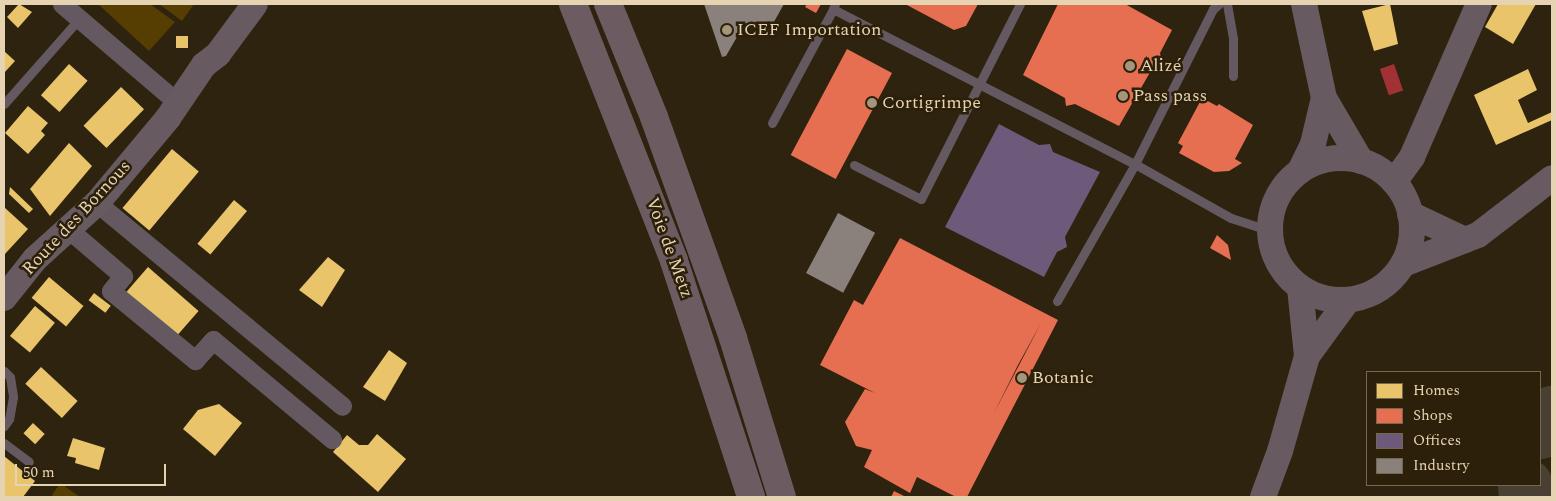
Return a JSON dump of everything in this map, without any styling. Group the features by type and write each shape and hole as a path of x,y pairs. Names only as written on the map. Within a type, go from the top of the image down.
{"highway":[{"name":"Voie de Metz","path":"573,4 645,182 700,336 751,497"},
{"name":"Voie de Metz","path":"608,4 688,210 734,338 781,491"},
{"path":"700,336 740,497"}],"main road":[{"name":"Route des Bornous","path":"204,65 208,46 239,4"},
{"name":"Route des Bornous","path":"4,298 67,228 97,203 178,103 204,65 218,54 254,4"},
{"path":"1304,4 1324,98 1361,161"},
{"path":"1394,182 1415,150 1479,4"},
{"path":"1300,171 1319,161 1333,159 1361,161 1380,170 1394,182 1410,214 1412,231 1403,264 1389,282 1370,294 1348,300 1315,296 1300,288 1284,273 1273,253 1270,230 1277,197 1300,171 1312,144 1324,98"},
{"path":"1403,264 1488,229 1552,178"},
{"path":"1410,214 1465,240"},
{"path":"1300,288 1307,356"},
{"path":"1263,497 1280,451 1307,356 1348,300"}],"street":[{"path":"62,4 178,103"},
{"path":"97,203 342,406"},
{"path":"67,228 123,276 111,291 195,360 213,340 332,439"}],"lane":[{"path":"854,165 921,199 1020,4"},
{"path":"1057,302 1135,164 1213,9 1219,4"},
{"path":"1227,4 1233,39 1233,76"},
{"path":"772,123 834,6 978,85 1135,164 1231,218 1270,230"},
{"path":"4,104 79,19"},
{"path":"4,371 10,377 13,397 9,419 4,426"},
{"path":"4,443 29,462"}],"shaded area":[{"path":"98,4 150,4 175,22 149,51"},
{"path":"159,4 194,4 182,21"},
{"path":"1394,64 1403,90 1389,95 1380,69"},
{"path":"60,483 80,497 51,497"}],"building: Homes":[{"path":"19,4 32,12 18,28 7,17"},
{"path":"1390,4 1398,44 1374,51 1362,11"},
{"path":"1498,4 1536,4 1513,44 1485,27"},
{"path":"176,36 188,36 188,48 176,48"},
{"path":"4,51 15,61 4,73"},
{"path":"69,64 88,81 59,112 41,95"},
{"path":"1528,69 1537,90 1518,100 1528,123 1552,112 1552,120 1496,145 1474,95"},
{"path":"121,87 144,109 107,148 83,126"},
{"path":"28,106 48,123 41,131 45,135 28,154 5,133"},
{"path":"69,143 92,166 50,216 30,189"},
{"path":"172,149 199,171 149,230 123,208"},
{"path":"10,187 33,209 29,213 9,194"},
{"path":"234,200 247,211 210,255 197,244"},
{"path":"4,207 28,229 4,255"},
{"path":"328,257 345,270 322,307 299,290"},
{"path":"148,267 199,311 176,337 126,293"},
{"path":"49,277 83,306 66,327 32,298"},
{"path":"94,293 111,306 105,313 89,300"},
{"path":"35,306 55,323 30,353 10,336"},
{"path":"389,350 407,363 385,401 363,387"},
{"path":"41,367 78,401 62,418 25,384"},
{"path":"219,404 242,423 215,456 183,429 198,410"},
{"path":"33,423 45,434 35,444 23,433"},
{"path":"377,434 406,459 378,492 333,452 347,435 359,445 368,445"},
{"path":"73,438 105,448 99,470 75,463 76,458 67,456"},
{"path":"4,456 35,481 23,497 4,497"}],"building: Shops":[{"path":"807,4 821,4 816,13 805,7"},
{"path":"905,4 978,4 966,26 954,30"},
{"path":"1058,4 1125,4 1172,30 1160,53 1162,62 1152,69 1119,126 1075,104 1066,106 1065,98 1023,75"},
{"path":"767,27 770,29 766,35 760,32"},
{"path":"847,49 892,73 836,179 791,155"},
{"path":"1202,98 1217,106 1219,104 1253,125 1235,159 1242,163 1229,171 1214,172 1179,153 1183,146 1178,143"},
{"path":"1217,235 1228,245 1231,260 1210,248"},
{"path":"900,238 1058,320 967,497 956,497 917,477 910,493 864,467 872,450 856,446 845,422 865,389 875,393 820,365 854,300 863,305","holes":["1041,323 993,415 1018,365"]},
{"path":"894,491 906,497 891,497"}],"building: Offices":[{"path":"999,124 1039,145 1050,144 1053,152 1100,172 1065,237 1067,247 1057,252 1044,277 945,227"}],"building: Industry":[{"name":"ICEF Importation","path":"704,4 784,4 770,29 761,28 760,32 745,23 726,56 722,57"},
{"path":"838,213 875,233 843,293 806,273"}],"taxiway":[{"path":"1541,430 1552,413"},
{"path":"1525,486 1526,497"}],"place":[{"name":"ICEF Importation","path":"727,30"},
{"name":"Alizé","path":"1130,66"},
{"name":"Pass pass","path":"1123,96"},
{"name":"Cortigrimpe","path":"872,103"},
{"name":"Botanic","path":"1022,378"}]}
